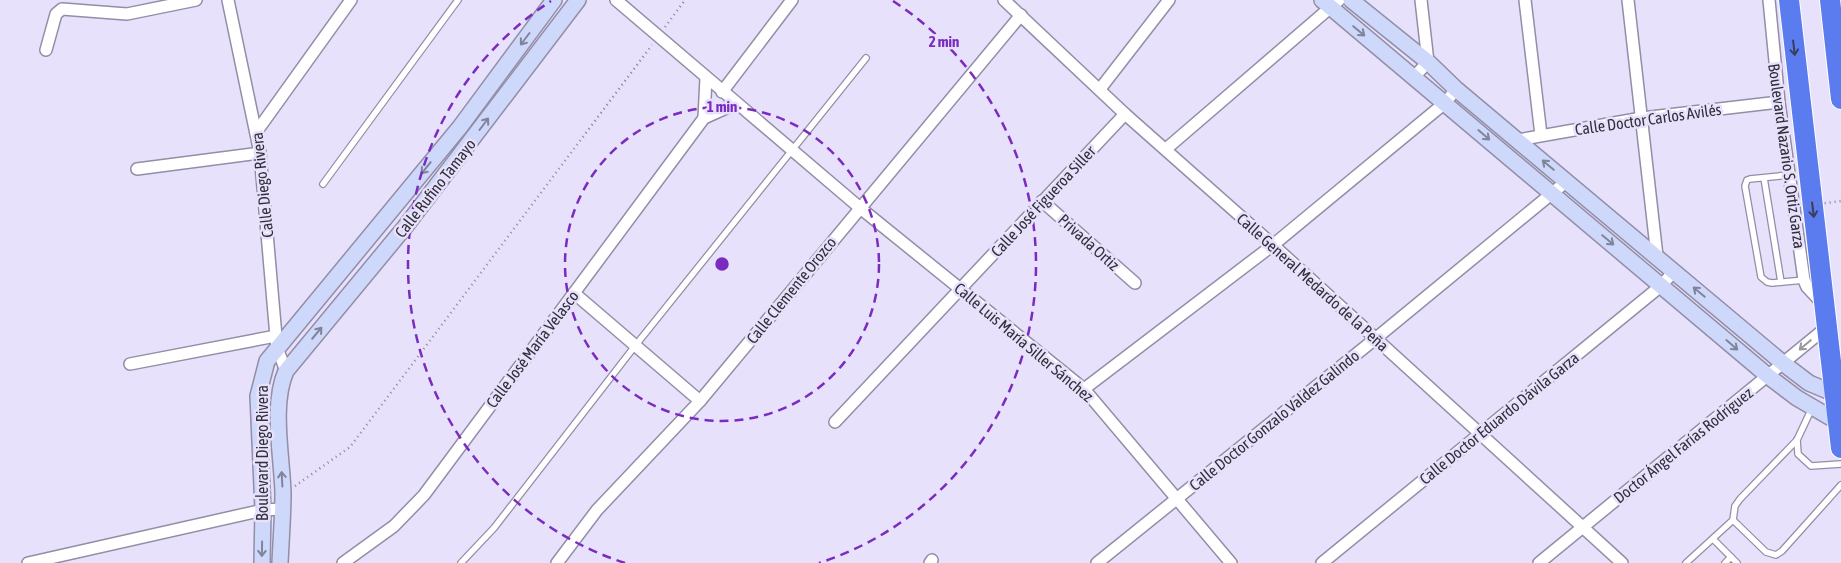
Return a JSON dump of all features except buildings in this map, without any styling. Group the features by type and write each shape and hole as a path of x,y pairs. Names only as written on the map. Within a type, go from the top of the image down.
{"highway":[{"name":"Boulevard Nazario S. Ortiz Garza","path":"1789,0 1841,448"},
{"path":"1830,0 1837,33 1841,99"}],"street":[{"path":"46,50 56,14 62,9 128,14 196,0"},
{"name":"Calle Diego Rivera","path":"228,0 257,131 276,342 286,371"},
{"path":"257,131 350,0"},
{"name":"Calle Rufino Tamayo","path":"276,342 460,127 554,0"},
{"name":"Calle Rufino Tamayo","path":"286,371 405,227 578,0"},
{"name":"Calle Luis María Siller Sánchez","path":"616,0 735,104 1084,389 1231,563"},
{"path":"722,92 792,0"},
{"name":"Calle General Medardo de la Peña","path":"1004,0 1100,89 1124,114 1273,245 1622,563"},
{"path":"1100,89 1169,0"},
{"path":"1351,0 1428,62 1456,89 1784,364 1808,383 1835,394"},
{"path":"1414,77 1428,62 1421,0"},
{"path":"1525,0 1541,135"},
{"path":"1628,0 1657,256"},
{"name":"Boulevard Nazario S. Ortiz Garza","path":"1769,0 1779,102 1804,280"},
{"path":"1166,149 1331,3 1414,77 1446,102 1768,376 1812,408 1838,422"},
{"name":"Calle Clemente Orozco","path":"557,563 597,510 700,401 859,207 1021,15"},
{"path":"704,118 706,78"},
{"path":"1084,389 1273,245 1446,102 1456,89"},
{"name":"Calle Doctor Carlos Avilés","path":"1518,140 1642,118 1779,102"},
{"name":"Calle José María Velasco","path":"343,563 394,526 424,495 704,118 735,104"},
{"name":"Calle José Figueroa Siller","path":"835,422 962,289 1124,114"},
{"path":"137,168 260,154"},
{"name":"Calle Doctor Gonzalo Valdez Galindo","path":"1096,563 1375,339 1567,181"},
{"name":"Privada Ortiz","path":"1042,201 1135,284"},
{"name":"Calle Doctor Eduardo Dávila Garza","path":"1322,563 1662,285 1674,271"},
{"path":"1804,280 1807,287 1824,304"},
{"path":"574,293 700,401"},
{"name":"Doctor Ángel Farías Rodríguez","path":"1539,563 1827,327"},
{"path":"130,364 276,342"},
{"name":"Boulevard Diego Rivera","path":"262,563 263,510 258,396 267,361 276,342"},
{"name":"Boulevard Diego Rivera","path":"280,563 282,502 279,399 281,382 286,371"},
{"path":"28,563 263,510 282,502"}],"lane":[{"path":"324,184 458,0"},
{"path":"461,563 494,528 791,150 866,58"},
{"path":"1789,175 1747,180 1745,186 1761,276 1767,282 1804,280"},
{"path":"1764,178 1781,282"},
{"path":"1686,563 1733,520 1735,506 1797,440 1812,408"},
{"path":"1797,440 1798,454 1811,466 1841,464"},
{"path":"1733,520 1766,552 1776,555 1782,552 1841,485"},
{"path":"1713,539 1736,563"},
{"path":"1725,563 1731,557"}],"path":[{"path":"282,502 350,447 685,0"},
{"path":"1790,208 1841,201"}]}
